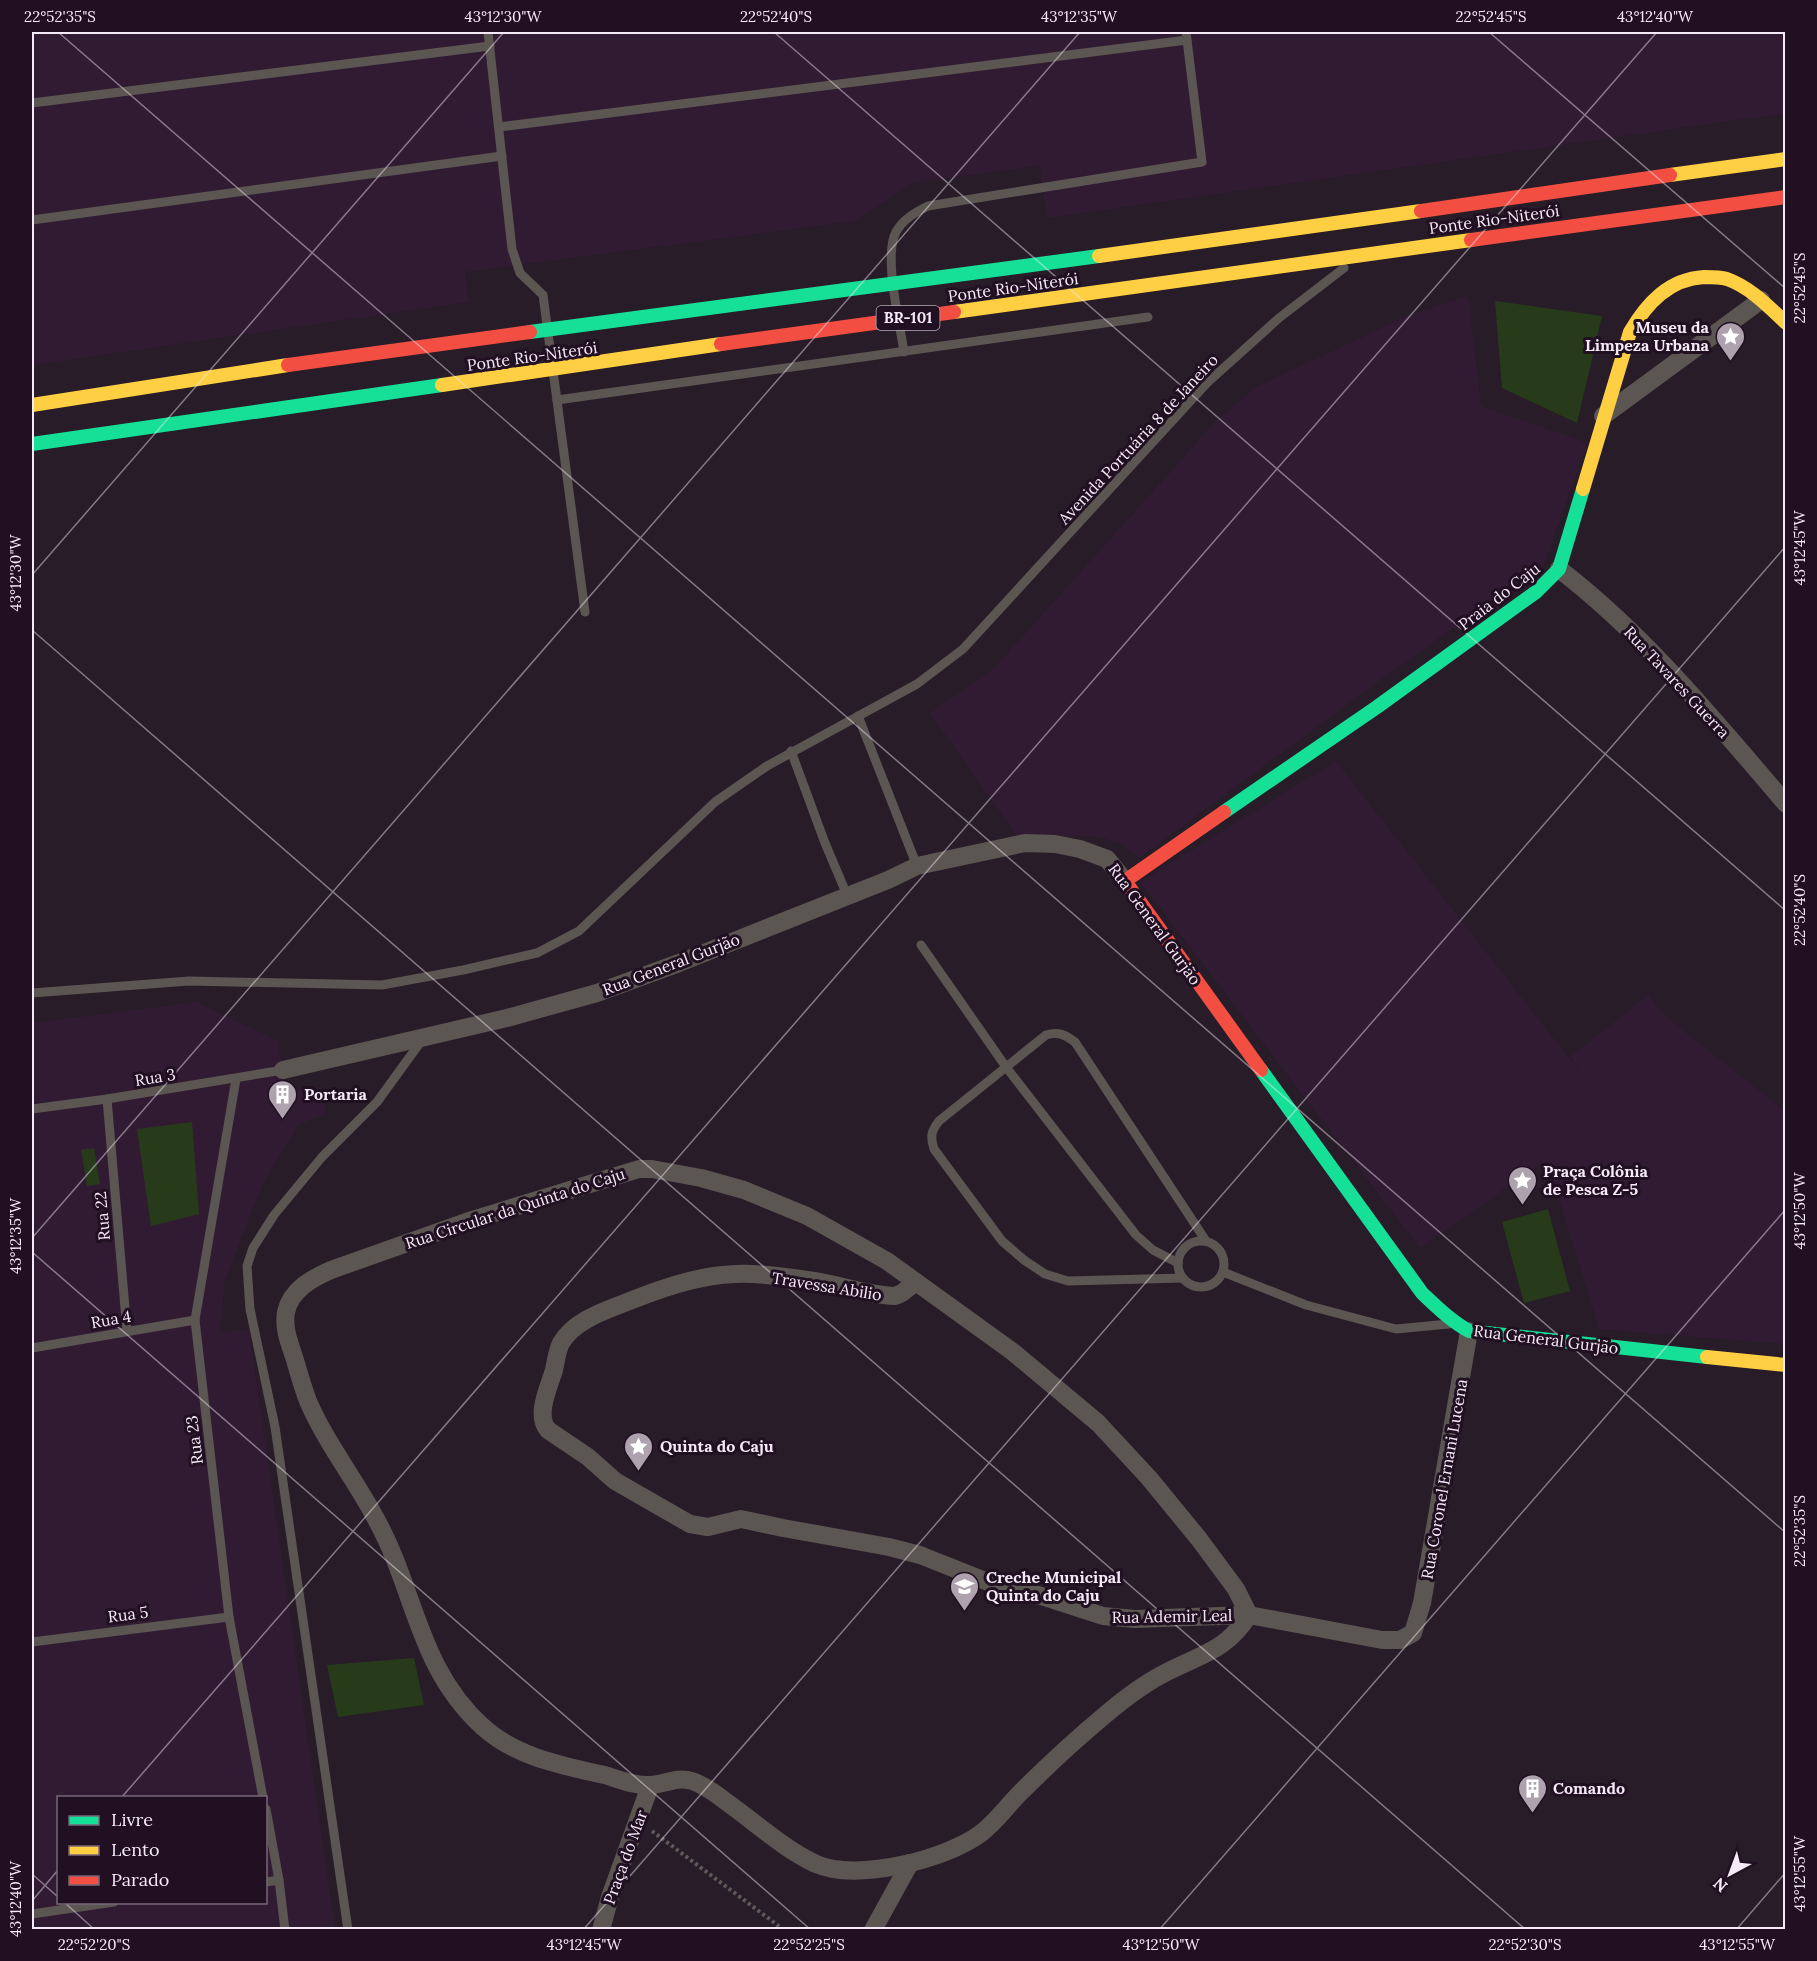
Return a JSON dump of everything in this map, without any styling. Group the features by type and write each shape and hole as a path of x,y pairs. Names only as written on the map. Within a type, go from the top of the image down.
{"main road":[{"name":"Ponte Rio-Niterói","path":"32,405 349,356 1142,250 1785,159"},
{"name":"Ponte Rio-Niterói","path":"32,444 1785,196"},
{"name":"Praia do Caju","path":"1125,881 1405,687 1536,592 1559,569 1629,332 1642,311 1658,294 1677,282 1703,277 1726,278 1761,300 1785,323"},
{"name":"Rua General Gurjão","path":"1125,881 1422,1293 1439,1311 1462,1327 1785,1365"}],"street":[{"path":"1603,416 1761,300"},
{"name":"Rua Tavares Guerra","path":"1559,569 1595,597 1704,707 1785,804"},
{"name":"Rua General Gurjão","path":"283,1070 507,1018 597,993 679,963 917,866 1025,843 1055,844 1080,849 1107,859 1125,881"},
{"name":"Rua Circular da Quinta do Caju","path":"639,1169 652,1169 701,1178 744,1190 807,1216 887,1261 916,1282 1013,1352 1098,1423 1149,1478 1199,1539 1236,1589 1249,1615 1229,1641 1131,1693 1056,1758 978,1836 959,1845 891,1868 844,1870 820,1866 791,1851 714,1792 691,1781 679,1779 650,1786 533,1757 483,1728 454,1695 437,1670 422,1638 395,1557 376,1519 309,1402 286,1333 286,1309 297,1291 312,1278 472,1220 639,1169"},
{"name":"Travessa Abilio","path":"554,1435 542,1420 560,1345 573,1328 603,1311 642,1296 711,1276 736,1274 796,1278 895,1296 916,1282"},
{"name":"Rua Coronel Ernani Lucena","path":"1416,1626 1422,1603 1462,1327"},
{"name":"Rua Ademir Leal","path":"554,1435 588,1457 615,1481 698,1527 741,1519 810,1534 889,1547 920,1555 993,1584 1035,1594 1103,1616 1135,1619 1249,1615 1382,1640 1400,1640 1413,1633 1416,1626"},
{"name":"Praça do Mar","path":"601,1929 610,1897 650,1786"},
{"path":"873,1929 910,1863"}],"lane":[{"path":"488,32 512,249 520,273 543,295 585,612"},
{"path":"499,127 1186,36 1202,162 928,206 910,216 896,232 890,257 904,352"},
{"path":"32,102 490,46"},
{"path":"32,220 502,156"},
{"name":"Avenida Portuária 8 de Janeiro","path":"32,993 189,981 382,984 463,970 537,953 579,931 715,802 791,751 916,684 963,649 1016,594 1207,383 1279,318 1375,244 1504,225"},
{"path":"558,400 1148,317"},
{"path":"858,716 917,866"},
{"path":"791,751 847,895"},
{"path":"921,945 1006,1067 1136,1235 1153,1250 1178,1263"},
{"path":"1183,1278 1068,1281 1045,1274 1002,1241 934,1149 931,1138 932,1129 939,1120 1046,1035 1055,1032 1065,1035 1075,1042 1206,1241"},
{"path":"348,1929 274,1427 250,1309 247,1266 253,1248 274,1215 322,1157 377,1102 426,1036"},
{"name":"Rua 3","path":"32,1109 107,1100 283,1070"},
{"name":"Rua 23","path":"236,1079 195,1320 229,1617 263,1796"},
{"name":"Rua 22","path":"107,1100 127,1331"},
{"path":"1198,1240 1206,1241 1213,1244 1223,1256 1223,1272 1219,1279 1205,1287 1189,1284 1183,1278 1178,1263 1184,1248 1198,1240"},
{"path":"1223,1272 1306,1305 1396,1329 1462,1327"},
{"name":"Rua 4","path":"32,1348 195,1320"},
{"name":"Rua 5","path":"32,1642 229,1617"},
{"path":"267,1814 285,1929"},
{"path":"267,1881 279,1880"},
{"path":"32,1914 100,1904"}],"path":[{"path":"638,1821 784,1929"}],"shaded area":[{"path":"32,32 1785,32 1786,113 1047,218 1040,166 915,182 854,221 465,272 469,302 32,365"},
{"path":"1468,296 1481,406 1588,443 1544,564 1394,670 1139,858 1120,843 1095,836 1016,835 930,713 993,669 1217,420 1256,387 1407,316"},
{"path":"1336,761 1584,1077 1570,1057 1648,995 1665,1016 1785,1111 1785,1344 1599,1329 1547,1160 1420,1248 1140,882"},
{"path":"196,1002 277,1040 288,1091 321,1087 326,1114 298,1125 263,1183 225,1280 220,1332 249,1329 335,1929 32,1929 32,1023"}],"green space":[{"path":"1495,301 1602,316 1577,423 1502,388"},
{"path":"192,1122 199,1214 151,1226 137,1129"},
{"path":"94,1148 100,1184 87,1186 81,1150"},
{"path":"1548,1209 1570,1291 1524,1303 1502,1222"},
{"path":"414,1658 424,1705 338,1717 327,1665"}],"traffic: fast":[{"path":"530,332 1099,256"},
{"path":"32,444 442,385"},
{"path":"1224,812 1377,707 1536,592 1559,569 1583,489"},
{"path":"1261,1070 1422,1293 1462,1327 1469,1331 1707,1357"}],"traffic: slow":[{"path":"1670,175 1786,159"},
{"path":"1099,256 1421,211"},
{"path":"954,312 1471,240"},
{"path":"1583,489 1630,332 1644,311 1660,294 1680,282 1691,279 1724,278 1751,292 1786,323"},
{"path":"442,385 721,344"},
{"path":"32,405 288,365"},
{"path":"1707,1357 1786,1365"}],"traffic: jam":[{"path":"1421,211 1670,175"},
{"path":"1471,240 1786,197"},
{"path":"721,344 954,312"},
{"path":"288,365 530,332"},
{"path":"1224,812 1125,881 1261,1070"}],"place":[{"name":"Museu da Limpeza Urbana","path":"1730,362"},
{"name":"Portaria","path":"283,1120"},
{"name":"Praça Colônia de Pesca Z-5","path":"1522,1206"},
{"name":"Quinta do Caju","path":"639,1472"},
{"name":"Creche Municipal Quinta do Caju","path":"965,1612"},
{"name":"Comando","path":"1532,1814"}]}
